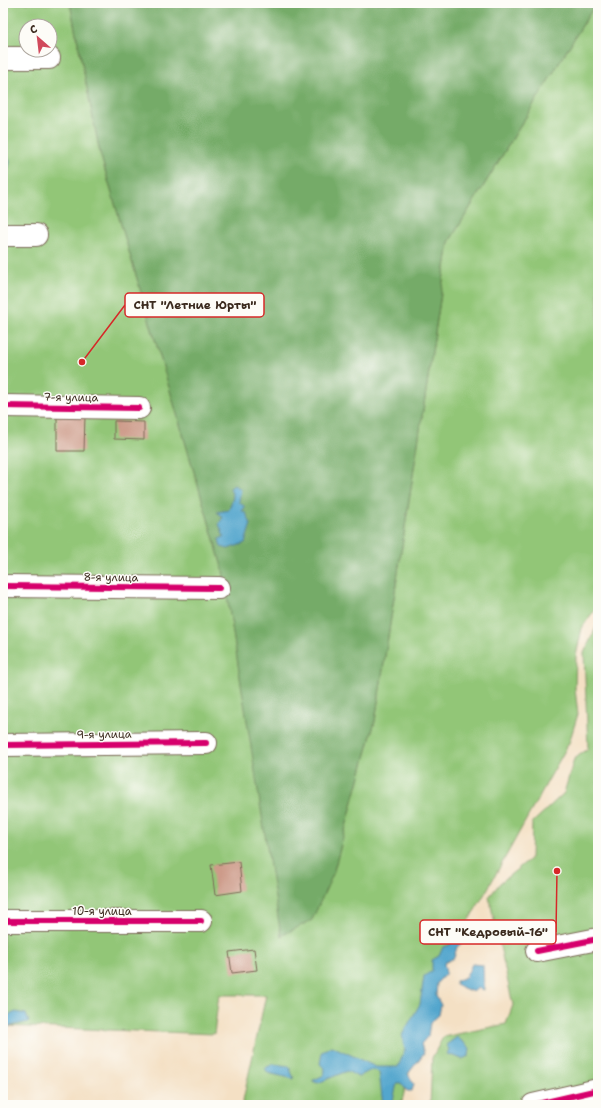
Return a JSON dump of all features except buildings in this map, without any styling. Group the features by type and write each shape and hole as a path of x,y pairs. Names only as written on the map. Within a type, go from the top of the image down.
{"street":[{"path":"3,58 18,58"},
{"path":"3,235 36,235"},
{"name":"7-я улица","path":"3,406 138,408"},
{"name":"8-я улица","path":"3,586 219,588"},
{"name":"9-я улица","path":"3,745 206,743"},
{"name":"10-я улица","path":"3,921 200,921"},
{"path":"537,951 598,939"},
{"path":"533,1105 598,1090"}],"green space":[{"path":"3,3 70,3 100,153 223,570 282,935 333,874 375,721 449,242 596,3 598,3 598,604 582,628 576,656 575,689 578,714 569,743 487,890 432,981 401,1105 242,1105 266,995 219,995 214,1034 3,1026"},
{"path":"70,3 596,3 449,242 375,721 333,874 312,920 281,936 223,570 100,153"},
{"path":"598,623 598,1105 430,1105 432,1058 443,1037 506,1024 513,1005 489,897 500,883 531,858 532,823 564,793 574,759 588,749 584,653"}],"water":[{"path":"3,155 8,157 10,162 3,186"},
{"path":"234,485 241,489 239,502 245,507 242,511 246,513 251,524 245,543 228,549 221,547 219,539 224,537 219,524 223,517 217,512 229,510 233,497 230,488"},
{"path":"471,928 474,932 457,947 454,958 444,963 446,973 437,983 436,996 441,1005 439,1015 430,1023 428,1036 421,1044 424,1053 408,1074 414,1084 412,1091 407,1091 401,1083 397,1083 392,1105 383,1105 379,1072 373,1069 358,1077 347,1071 318,1083 312,1081 324,1075 325,1069 320,1064 322,1051 332,1046 376,1067 398,1067 405,1050 402,1035 420,1004 424,976 432,971 432,960 439,956 443,947 450,945 452,936"},
{"path":"472,964 483,965 484,990 478,988 473,992 456,985 456,981 466,977"},
{"path":"16,1012 26,1014 29,1022 3,1026 3,1017"},
{"path":"457,1037 470,1048 469,1056 462,1059 447,1054 449,1049 446,1045"},
{"path":"274,1064 289,1066 294,1079 268,1073 265,1068"}],"cycle path":[{"path":"3,406 139,408"},
{"path":"3,586 219,588"},
{"path":"3,745 206,743"},
{"path":"3,921 201,921"},
{"path":"537,951 598,939"},
{"path":"533,1105 598,1090"}],"place":[{"name":"СНТ \"Летние Юрты\"","path":"82,362"},
{"name":"СНТ \"Кедровый-16\"","path":"557,871"}]}
